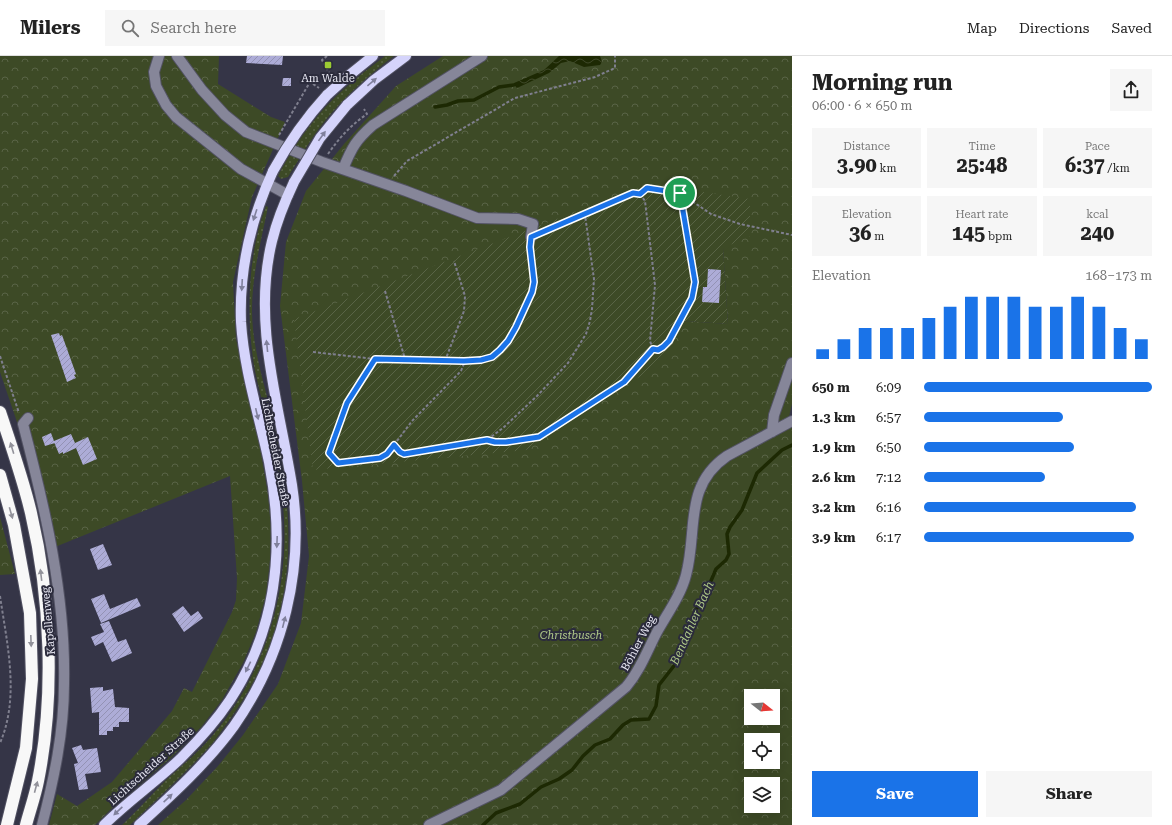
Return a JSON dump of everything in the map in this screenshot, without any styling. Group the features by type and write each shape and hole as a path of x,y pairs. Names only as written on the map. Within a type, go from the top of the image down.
{"highway":[{"path":"0,412 12,447 31,513 41,568 48,622 49,692 45,734 38,782 26,825"},
{"path":"0,475 14,525 30,613 32,679 26,748 8,825"}],"main road":[{"name":"Lichtscheider Straße","path":"104,825 120,809 180,759 211,726 230,699 249,666 256,650 273,592 278,532 276,507 268,460 249,379 244,349 241,298 242,276 248,243 257,209 273,171 287,145 302,124 327,95 373,56"},
{"name":"Lichtscheider Straße","path":"139,825 195,772 234,726 250,702 263,678 276,646 284,622 293,580 296,533 292,486 268,356 265,327 268,261 272,241 294,182 320,138 347,105 374,80 406,56"}],"street":[{"path":"159,56 154,72 156,86 166,105 176,117 241,170 288,195"},
{"path":"178,56 202,90 225,115 246,132 273,144 477,218 518,219 533,224 531,237"},
{"path":"343,169 349,154 358,139 373,125 482,56"},
{"path":"772,432 774,415 790,374 792,362"},
{"name":"Kapellenweg","path":"28,418 23,424 40,488 61,605 64,684 61,737 51,792 42,825"},
{"name":"Böhler Weg","path":"429,825 501,790 626,688 641,666 686,576 691,549 696,503 701,484 717,462 792,421"}],"path":[{"path":"327,56 322,60 327,71"},
{"path":"386,184 407,162 516,98 595,76 615,68 615,56"},
{"path":"276,140 310,82 313,84"},
{"path":"322,162 338,139 357,121 367,114 364,109"},
{"path":"640,194 647,188 680,193 711,214 740,224 792,235"},
{"path":"313,352 375,359 405,360 464,361 481,360 492,357 508,341 532,292 534,282 530,247 531,237 633,193 640,194 645,201 655,285 650,341 653,349"},
{"path":"653,349 658,350 669,341 692,298 695,282 680,193"},
{"path":"487,440 503,428 557,376 568,363 586,334 592,308 594,279 585,215"},
{"path":"445,361 464,310 465,296 454,261"},
{"path":"384,292 405,360"},
{"path":"394,445 404,454 487,440 506,442 539,437 624,382 653,349"},
{"path":"0,356 15,404"},
{"path":"375,359 347,403 329,453 338,463 380,458 387,454 412,421 461,371 464,361"},
{"path":"0,596 10,666 10,707 5,730 0,743"}],"green space":[{"path":"0,56 219,56 218,84 271,117 285,122 252,197 233,282 236,339 258,436 268,494 271,526 270,561 266,595 256,632 243,663 222,700 202,726 172,757 113,807 95,825 49,825 57,794 77,806 112,782 172,711 184,688 192,692 232,612 236,600 237,578 230,476 55,547 0,372"},
{"path":"385,56 394,56 366,78 349,94 315,134 288,177 281,179 278,176 287,159 320,113 346,87"},
{"name":"Christbusch","path":"443,56 792,56 792,404 787,425 792,423 792,825 158,825 186,800 218,766 243,735 278,684 301,623 309,556 302,481 280,306 286,242 306,191 344,144 396,86","holes":["649,184 723,248 728,324 684,321"]},
{"path":"649,184 750,199 750,236 723,248 728,324 684,321 664,361 526,450 313,470 294,319"},
{"path":"266,206 268,207 257,258 252,297 252,322 258,357 278,447 287,507 287,572 282,604 274,634 262,664 247,694 228,722 210,746 171,786 130,825 122,825 165,781 201,748 231,711 247,685 260,657 271,628 278,598 283,567 283,505 276,461 255,371 250,331 250,288 252,266 255,245"},
{"path":"0,517 15,574 0,575"}],"water":[{"path":"559,56 600,56 602,62 600,65 584,67 570,61 561,63 549,73 517,88 514,85 514,83 544,70"}],"building":[{"path":"247,56 283,56 282,65 246,63"},
{"path":"283,78 291,78 291,86 282,86"},
{"path":"708,269 721,270 719,303 702,302 703,287 707,287"},
{"path":"59,333 60,336 62,335 76,374 74,375 76,378 67,382 51,335"},
{"path":"51,433 54,441 71,434 75,443 88,437 97,459 83,465 76,448 63,454 63,452 59,454 54,443 45,446 42,437"},
{"path":"103,544 112,565 98,570 90,549"},
{"path":"104,594 110,609 137,598 141,606 101,623 91,599"},
{"path":"183,606 191,616 198,611 203,618 184,632 172,614"},
{"path":"109,621 118,642 126,639 132,653 112,662 103,642 95,646 91,637 104,632 100,624"},
{"path":"103,687 103,691 113,689 115,707 129,708 129,722 119,722 119,727 113,727 113,731 107,731 107,735 99,735 99,712 92,713 90,688"},
{"path":"81,745 83,750 97,748 101,772 85,774 88,789 79,790 74,764 78,763 72,748"}],"waterway":[{"path":"435,107 458,101 474,100 499,87 514,85"},
{"name":"Bendahler Bach","path":"483,825 496,813 520,804 541,787 559,779 572,770 583,756 595,745 610,739 623,725 631,720 649,719 656,706 659,685 677,662 696,609 702,602 716,569 726,560 729,554 727,534 742,510 757,473 782,450 792,445"}],"place":[{"name":"Am Walde","path":"328,65"}],"route":[{"path":"647,188 680,193 694,272 695,282 692,298 669,341 658,350 653,349 624,382 539,437 506,442 487,440 404,454 394,445 387,454 380,458 338,463 329,453 347,403 375,359 481,360 492,357 500,350 508,341 516,327 529,302 532,292 534,282 530,247 531,237 633,193 640,194 647,188"}]}
